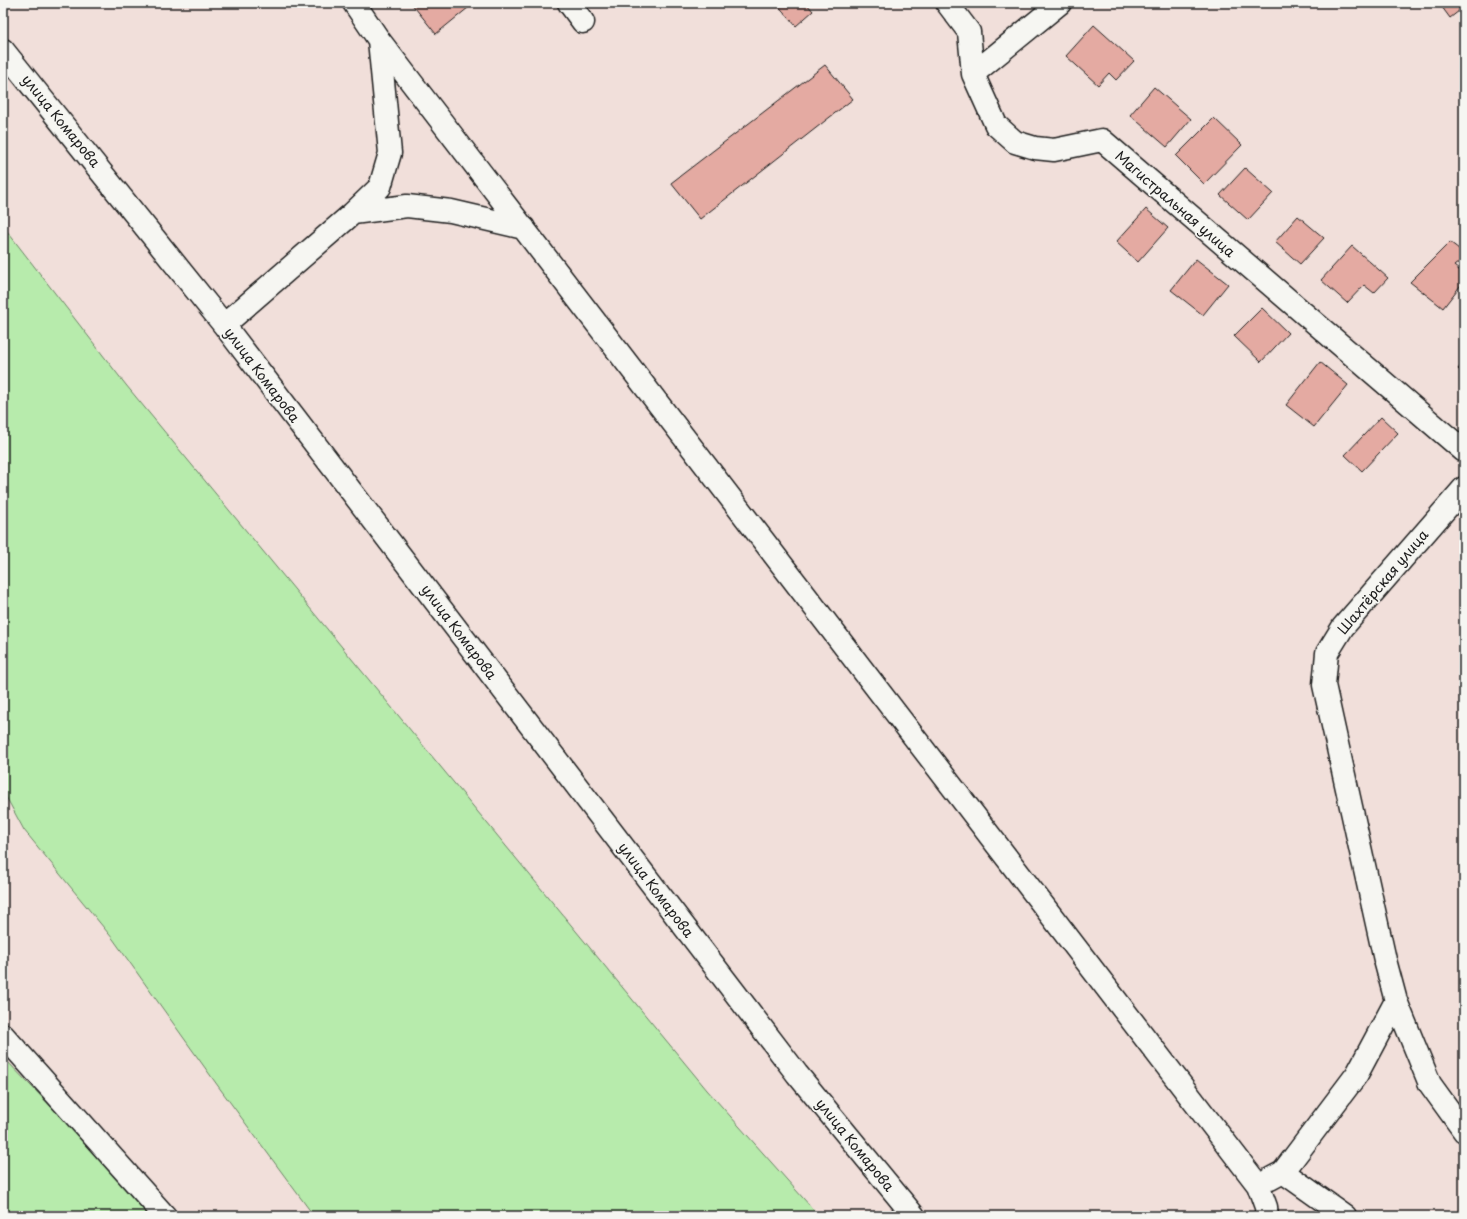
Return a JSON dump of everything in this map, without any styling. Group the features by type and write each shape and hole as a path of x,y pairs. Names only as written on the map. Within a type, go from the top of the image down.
{"street":[{"path":"569,3 584,22"},
{"path":"947,3 969,32 973,74"},
{"path":"973,74 1060,3"},
{"path":"358,5 379,40 1258,1185 1266,1207 1266,1216"},
{"path":"224,325 353,213 380,186 390,152 379,40"},
{"name":"улица Комарова","path":"3,50 224,325 792,1068 914,1216"},
{"name":"Магистральная улица","path":"973,74 996,125 1015,142 1036,148 1054,150 1102,140 1464,451"},
{"path":"353,213 407,206 451,211 524,228"},
{"name":"Шахтёрская улица","path":"1464,488 1343,627 1327,653 1324,686 1385,960 1396,1001 1430,1084 1464,1131"},
{"path":"1258,1185 1283,1172 1357,1074 1396,1001"},
{"path":"3,1035 165,1216"},
{"path":"1283,1172 1345,1216"}],"green space":[{"path":"3,226 126,385 707,1090 819,1216 314,1216 218,1086 113,939 24,830 3,791"},
{"path":"3,1057 157,1216 3,1216"}],"building":[{"path":"411,3 474,3 436,34"},
{"path":"776,3 806,3 813,11 796,26"},
{"path":"1439,3 1464,3 1464,7 1450,18"},
{"path":"1094,25 1134,61 1116,80 1109,73 1098,85 1066,56"},
{"path":"825,65 853,99 700,219 671,183"},
{"path":"1154,87 1191,119 1167,147 1130,115"},
{"path":"1214,118 1242,145 1204,184 1176,156"},
{"path":"1245,168 1273,193 1248,220 1220,195"},
{"path":"1146,209 1168,228 1138,262 1116,242"},
{"path":"1298,216 1324,238 1300,264 1275,242"},
{"path":"1450,242 1464,253 1464,258 1454,266 1464,274 1464,281 1443,308 1410,282"},
{"path":"1352,246 1388,278 1374,293 1364,285 1347,303 1321,280"},
{"path":"1196,259 1228,284 1203,315 1171,290"},
{"path":"1262,308 1288,333 1261,362 1234,336"},
{"path":"1320,362 1348,385 1314,427 1286,405"},
{"path":"1464,362 1464,374 1458,369"},
{"path":"1381,417 1398,433 1362,471 1345,455"}]}
